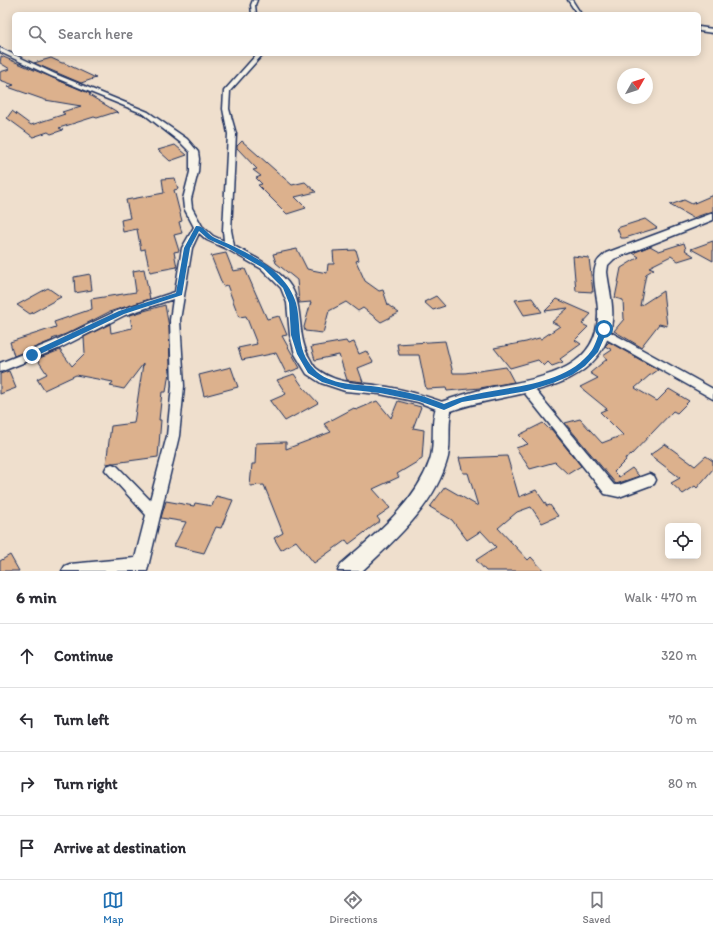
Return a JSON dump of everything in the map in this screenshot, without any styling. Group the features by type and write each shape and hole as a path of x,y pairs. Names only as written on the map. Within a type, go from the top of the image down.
{"main road":[{"path":"348,571 404,518 423,490 438,460 444,407 460,400 527,388 553,381 582,364 595,351 605,323 601,272 602,264 605,260 610,256 632,247 713,216"}],"street":[{"path":"254,12 255,0"},
{"path":"570,0 578,12"},
{"path":"701,29 713,31"},
{"path":"0,50 12,56"},
{"path":"13,56 53,75 146,113 184,141 194,152 194,172 187,199 188,208 198,227 210,238 230,247 265,267 286,287 292,303 295,335 301,354 311,371 325,380 345,386 380,390 420,398 444,407"},
{"path":"230,247 227,230 232,134 226,110 227,91 258,56"},
{"path":"70,571 139,568 170,451 178,398 174,329 187,248 198,227"},
{"path":"0,368 56,345 122,313 179,294"},
{"path":"603,332 713,395"},
{"path":"527,388 610,490 619,491 649,480"},
{"path":"112,470 154,514"}],"building":[{"path":"1,56 91,94 89,95 119,113 116,112 97,118 94,117 59,128 63,130 51,134 48,132 33,137 7,118 12,111 31,125 65,114 62,112 81,106 45,100 8,87 14,85 0,80 0,72 10,69 0,63"},
{"path":"51,58 96,78 81,83 34,63"},
{"path":"242,141 292,185 305,182 316,192 295,197 306,208 287,214 258,185 262,184 256,178 261,176 253,170 257,169 237,148"},
{"path":"175,145 187,155 170,161 158,150"},
{"path":"175,178 178,189 174,190 182,221 179,222 182,233 174,235 179,251 174,252 177,267 150,272 145,249 141,250 137,229 123,232 121,220 130,218 126,200 164,193 162,179"},
{"path":"713,195 713,211 693,218 670,205 684,200 692,204"},
{"path":"645,219 657,228 621,238 617,228"},
{"path":"713,241 713,261 691,249"},
{"path":"684,243 685,250 694,256 678,261 671,256 649,267 654,269 646,274 640,306 663,291 667,326 659,324 641,347 614,331 624,319 623,300 615,298 621,268 639,257 633,253 650,246 659,251"},
{"path":"297,249 307,269 327,273 328,264 334,264 333,251 356,250 359,260 356,261 365,281 379,291 383,290 388,305 399,313 381,322 363,308 358,311 346,302 329,311 323,333 305,331 304,327 311,302 299,303 297,280 276,263 273,254"},
{"path":"226,253 233,271 245,269 267,319 279,316 287,335 282,336 300,368 286,373 276,353 242,360 238,348 257,344 246,316 239,317 227,285 223,286 211,256"},
{"path":"573,256 589,258 593,292 576,291"},
{"path":"144,269 150,299 109,312 66,334 52,339 53,340 51,341 14,356 10,342 56,327 54,322 92,309 91,299 136,292 133,271"},
{"path":"90,274 92,290 75,293 74,277"},
{"path":"48,288 61,297 30,314 17,305"},
{"path":"436,296 445,306 433,310 424,302"},
{"path":"532,298 542,312 524,315 515,300"},
{"path":"557,299 591,314 582,324 588,327 575,340 581,344 560,359 563,362 552,366 548,362 544,366 538,360 510,368 494,348 539,338 541,339 560,326 552,322 568,308 545,311"},
{"path":"165,305 169,327 170,365 166,392 162,392 159,420 161,420 158,457 106,464 111,426 134,423 143,364 124,389 110,386 113,382 76,375 44,390 37,379 47,374 37,359 60,350 72,366 85,353 84,337 110,324 111,333 132,328 130,315"},
{"path":"346,341 348,344 354,342 359,354 366,351 373,362 358,368 363,382 347,380 339,355 315,360 311,347"},
{"path":"445,341 453,373 465,373 506,367 514,382 480,388 447,391 446,388 426,389 419,355 399,355 397,344"},
{"path":"609,342 658,370 635,388 657,401 669,389 689,401 677,413 673,411 630,456 625,458 626,460 614,472 619,477 632,468 639,476 616,484 565,423 580,419 602,443 623,435 600,412 607,409 580,387 598,378 590,373 607,359 603,356 612,350 605,346"},
{"path":"231,367 238,387 204,396 199,375"},
{"path":"9,371 16,388 0,394 0,374"},
{"path":"294,374 303,387 318,403 285,421 270,401 286,394 277,380"},
{"path":"377,401 391,418 398,401 421,407 413,428 424,430 422,459 397,474 399,477 373,489 390,508 377,517 380,521 349,544 346,540 314,563 296,541 281,550 274,538 283,533 264,485 250,486 252,464 255,464 256,443 286,442 286,449 331,432 324,424 354,408 356,410"},
{"path":"543,423 551,429 581,466 568,474 555,462 530,469 516,448 528,444 519,435"},
{"path":"665,444 695,466 706,456 713,461 713,469 697,488 695,486 683,494 671,483 680,478 650,455"},
{"path":"507,456 519,497 536,490 547,506 550,505 558,516 542,523 531,507 517,512 498,528 528,560 531,557 544,571 486,571 476,560 496,547 481,531 467,540 452,520 430,507 445,487 478,506 468,473 463,473 459,458"},
{"path":"216,496 233,500 221,528 216,527 204,553 174,546 186,522 161,518 166,501 194,506 195,503 212,506"},
{"path":"10,555 19,571 0,571 0,561"}],"route":[{"path":"32,355 122,313 179,294 187,248 198,227 210,238 230,247 265,267 286,287 292,303 295,335 301,354 311,371 325,380 345,386 380,390 420,398 444,407 460,400 527,388 553,381 569,373 591,356 599,344 604,329"}]}
